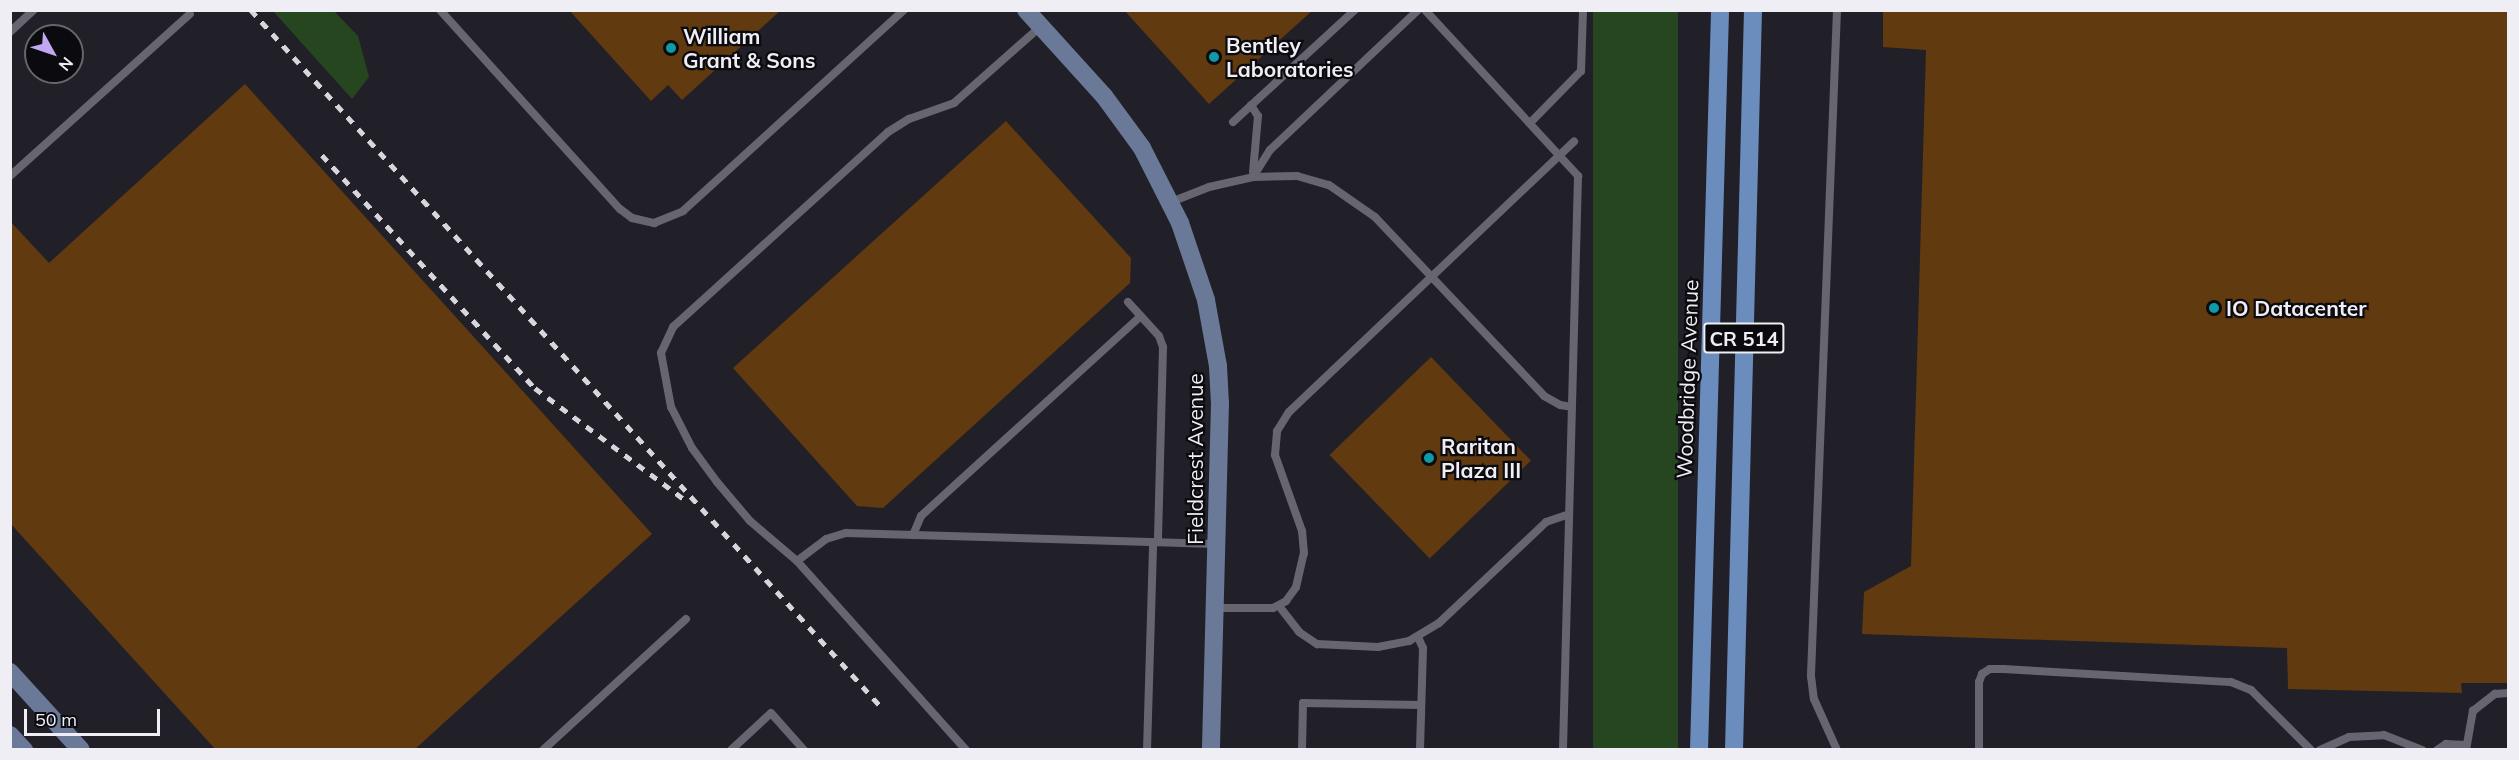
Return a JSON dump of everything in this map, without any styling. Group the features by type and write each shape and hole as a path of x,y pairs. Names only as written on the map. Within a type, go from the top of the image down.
{"main road":[{"name":"Woodbridge Avenue","path":"1699,750 1720,10"},
{"name":"CR 514","path":"1734,750 1752,10"}],"street":[{"name":"Fieldcrest Avenue","path":"1026,10 1124,121 1171,202 1202,286 1218,366 1211,750"},
{"path":"10,672 81,750"},
{"path":"10,735 24,750"}],"lane":[{"path":"10,32 34,10"},
{"path":"440,10 620,209 632,218 654,223 683,211 904,10"},
{"path":"1233,122 1355,10"},
{"path":"1253,177 1270,150 1418,10"},
{"path":"1425,10 1561,154 1578,176 1563,750"},
{"path":"1531,122 1581,71 1583,10"},
{"path":"1837,10 1811,676 1814,699 1837,750"},
{"path":"10,176 190,14"},
{"path":"966,750 797,561 741,512 688,440 668,395 661,353 665,338 888,132 960,99 1041,26"},
{"path":"1251,105 1258,121 1253,177"},
{"path":"1215,608 1267,609 1280,606 1296,587 1304,553 1299,519 1275,455 1280,424 1574,142"},
{"path":"1171,202 1209,187 1253,177 1297,176 1338,190 1375,217 1544,396 1560,405 1572,407"},
{"path":"1128,302 1159,336 1164,354 1147,750"},
{"path":"913,535 921,516 1141,316"},
{"path":"1280,606 1305,638 1324,645 1386,646 1418,637 1439,623 1546,522 1569,514"},
{"path":"797,561 832,535 913,535 1216,544"},
{"path":"543,750 686,619"},
{"path":"1418,637 1422,648 1420,750"},
{"path":"1979,750 1979,682 1982,674 1990,669 2003,669 2231,682 2251,690 2311,750"},
{"path":"2437,750 2446,744 2466,747 2473,711 2494,694 2508,693"},
{"path":"1302,750 1303,703 1421,705"},
{"path":"731,750 771,713 804,750"},
{"path":"2320,750 2349,737 2384,735 2422,750"}],"green space":[{"path":"273,11 334,11 358,36 369,77 352,99"},
{"path":"1593,11 1678,11 1678,749 1593,749"}],"building":[{"name":"William Grant & Sons","path":"569,10 781,10 682,100 668,85 651,101"},
{"name":"Bentley Laboratories","path":"1124,10 1313,10 1209,104"},
{"name":"IO Datacenter","path":"1883,10 2508,10 2508,683 2461,683 2462,693 2288,689 2287,648 1862,634 1864,592 1911,566 1926,50 1883,47"},
{"path":"245,84 652,534 414,750 216,750 10,523 10,221 49,263"},
{"path":"1006,121 1131,258 1130,283 883,508 857,506 733,368"},
{"name":"Raritan Plaza III","path":"1431,357 1531,461 1430,559 1330,455"}],"railway":[{"path":"251,10 883,709"},
{"path":"322,155 535,388 685,500"}],"place":[{"name":"William Grant & Sons","path":"671,48"},
{"name":"Bentley Laboratories","path":"1214,57"},
{"name":"IO Datacenter","path":"2214,308"},
{"name":"Raritan Plaza III","path":"1429,458"}]}
